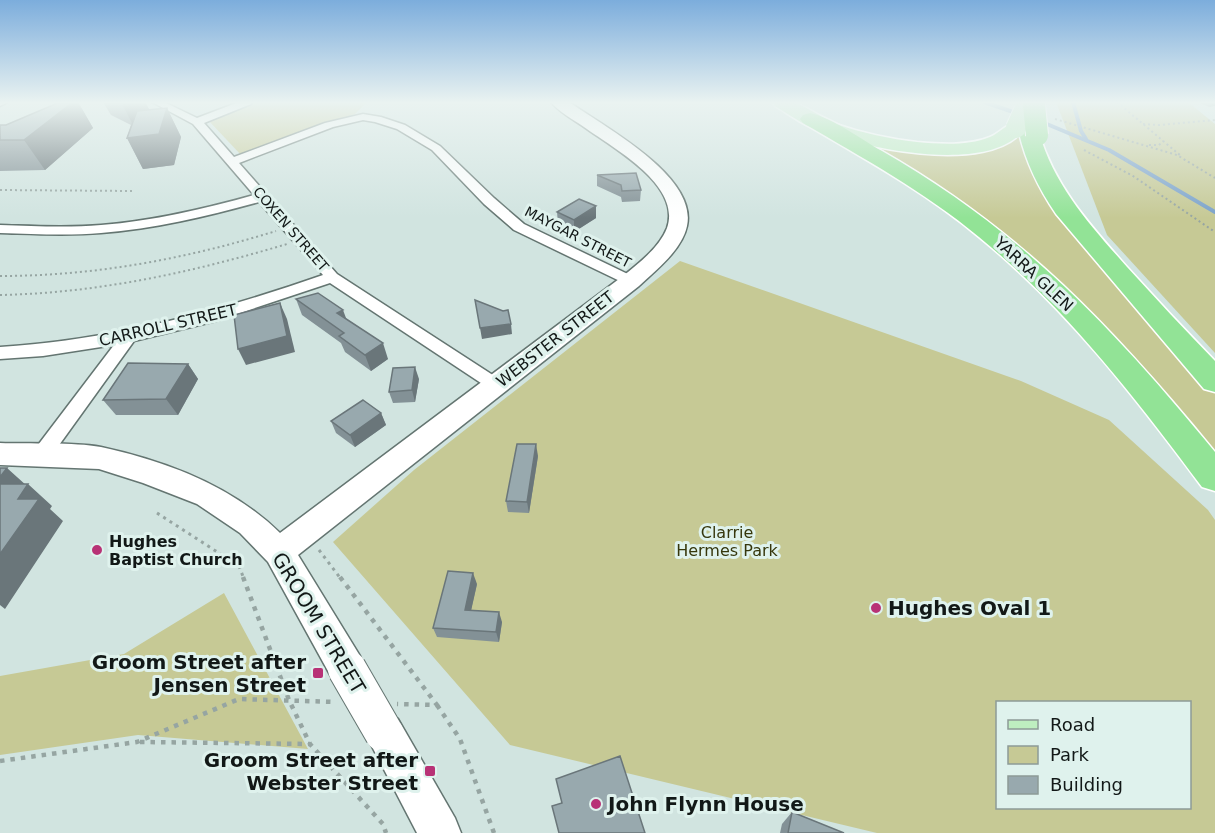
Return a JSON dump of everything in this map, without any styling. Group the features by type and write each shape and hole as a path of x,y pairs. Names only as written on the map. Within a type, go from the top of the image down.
{"highway":[{"name":"YARRA GLEN","path":"846,141 934,192 1024,262 1106,344 1215,477"},
{"path":"1030,141 1039,164 1057,198 1084,234 1215,381"}],"main road":[{"path":"873,141 934,149 986,144 994,141"}],"street":[{"name":"COXEN STREET","path":"214,141 332,277 496,385"},
{"name":"MAYGAR STREET","path":"232,162 287,141"},
{"name":"MAYGAR STREET","path":"423,141 435,148 519,227 631,281"},
{"name":"WEBSTER STREET","path":"279,552 631,281 669,247 676,233 679,219 672,191 650,166 614,141"},
{"path":"0,230 62,230 142,224 207,212 262,197"},
{"name":"CARROLL STREET","path":"0,353 128,338 229,312 332,277"},
{"path":"42,454 128,338"},
{"name":"GROOM STREET","path":"0,454 99,458 150,472 208,495 251,524 279,552 346,686 388,719 440,833"}],"path":[{"path":"1133,141 1185,159"},
{"path":"1146,145 1159,144 1163,141 1185,159 1215,178"},
{"path":"1089,149 1084,150 1133,176 1215,232"},
{"path":"0,189 132,191"},
{"path":"0,276 72,274 139,266 228,247 289,227"},
{"path":"0,295 84,290 159,278 221,265 300,240"},
{"path":"157,513 239,566 289,700 310,744 383,824 386,833"},
{"path":"303,532 437,705 460,739 494,833"},
{"path":"137,741 239,699 289,700 346,686"},
{"path":"388,719 437,705"},
{"path":"0,761 137,741 310,744"}],"green space":[{"path":"228,141 283,141 242,156"},
{"path":"855,141 878,141 925,150 980,141 1024,141 1028,150 1215,390 1215,464 1100,327"},
{"path":"1071,141 1215,141 1215,353 1107,235"},
{"name":"Clarrie Hermes Park","path":"680,261 1021,381 1109,420 1208,510 1215,520 1215,833 877,833 510,745 333,542 414,470"},
{"path":"224,593 308,749 138,735 0,755 0,676 124,654"}],"building":[{"path":"636,173 641,190 622,191 621,185 597,175"},
{"path":"579,199 596,206 574,220 557,212"},
{"path":"318,293 343,310 337,313 383,343 365,355 339,336 344,333 296,299"},
{"path":"475,300 503,311 508,310 511,324 480,328"},
{"path":"280,303 287,336 238,349 234,315"},
{"path":"128,363 188,364 166,399 103,400"},
{"path":"415,367 412,390 389,392 393,368"},
{"path":"363,400 381,413 350,435 331,421"},
{"path":"517,444 536,444 527,502 506,501"},
{"path":"0,468 7,468 0,477"},
{"path":"0,484 28,484 18,499 39,499 0,554"},
{"path":"448,571 473,573 465,610 499,612 496,632 433,628"},
{"name":"John Flynn House","path":"620,756 645,833 559,833 552,806 562,803 556,779"},
{"path":"792,812 844,833 788,833"}],"waterway":[{"path":"1087,141 1109,150 1215,212"}],"place":[{"name":"Hughes Baptist Church","path":"97,550"},
{"name":"Hughes Oval 1","path":"876,608"},
{"name":"Groom Street after Jensen Street","path":"318,673"},
{"name":"Groom Street after Webster Street","path":"430,771"},
{"name":"John Flynn House","path":"596,804"}]}
